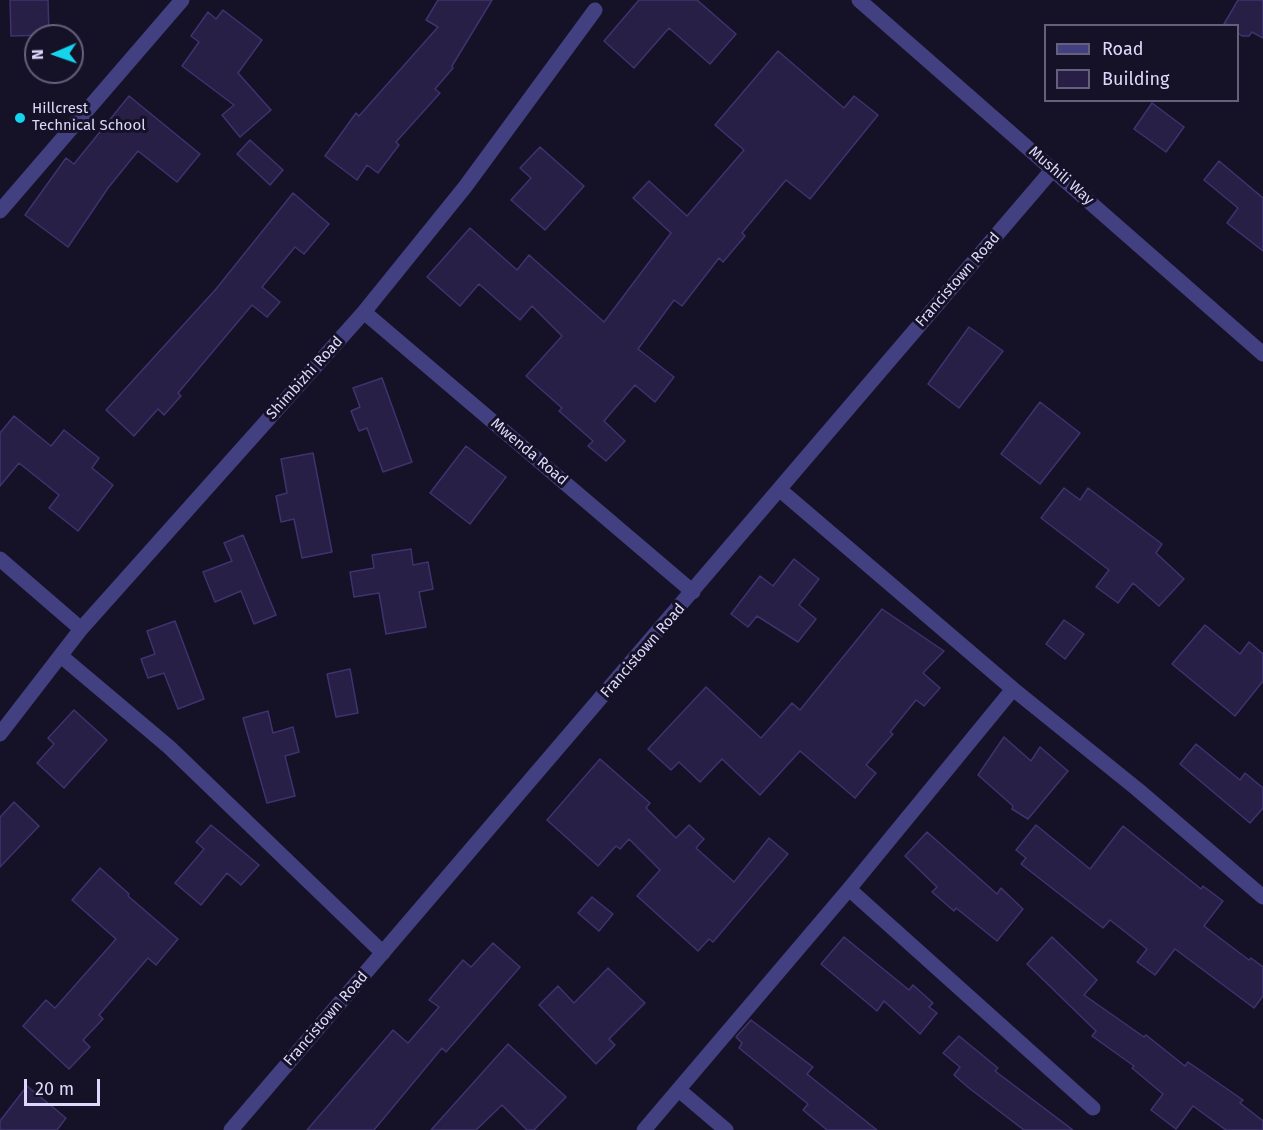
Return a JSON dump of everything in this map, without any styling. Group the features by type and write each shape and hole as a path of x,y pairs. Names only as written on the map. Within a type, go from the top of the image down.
{"street":[{"path":"0,211 182,0"},
{"name":"Mushili Way","path":"859,0 1263,354"},
{"name":"Shimbizhi Road","path":"0,734 81,629 364,312 465,187 595,10"},
{"name":"Francistown Road","path":"231,1130 1053,169"},
{"name":"Mwenda Road","path":"364,312 693,592"},
{"path":"779,489 1013,689 1263,897"},
{"path":"0,559 81,629"},
{"path":"61,656 169,747 383,953"},
{"path":"644,1130 849,889 1013,689"},
{"path":"849,889 1093,1108"},
{"path":"679,1090 726,1130"}],"building":[{"path":"10,0 48,0 49,24 24,24 24,36 11,36"},
{"path":"438,0 492,0 452,66 453,68 435,89 440,93 396,142 399,145 378,173 367,165 357,180 325,156 356,113 359,116 438,27 426,20"},
{"path":"639,0 697,0 736,34 710,64 669,28 634,68 604,41"},
{"path":"1238,0 1263,0 1263,38 1252,32 1249,36 1242,36 1239,34 1239,24 1224,24"},
{"path":"223,10 262,40 238,73 271,110 240,137 222,115 234,105 182,66 199,42 191,36 208,12 216,19"},
{"path":"778,51 844,108 854,96 878,115 810,199 786,180 742,233 745,236 723,262 719,258 682,306 674,300 638,349 674,377 655,402 635,385 604,421 625,441 606,461 588,446 593,441 559,411 562,408 526,376 562,336 532,306 520,320 479,284 460,306 427,277 470,228 517,270 529,255 604,322 671,233 633,198 649,181 687,216 744,150 715,125"},
{"path":"129,96 200,154 177,182 138,151 108,188 68,247 25,215 66,158 74,164"},
{"path":"1152,103 1184,127 1166,152 1134,129"},
{"path":"250,140 283,170 270,185 237,154"},
{"path":"540,147 584,186 545,230 511,200 531,178 520,168"},
{"path":"1219,161 1263,198 1263,251 1227,223 1238,208 1204,180"},
{"path":"293,193 329,224 304,254 295,247 262,287 280,302 267,317 252,305 178,393 181,396 164,415 158,409 134,436 106,410 216,289"},
{"path":"969,327 1003,351 959,408 928,384"},
{"path":"382,378 412,462 383,472 367,428 359,431 351,411 360,407 353,388"},
{"path":"1040,402 1080,433 1040,484 1001,454"},
{"path":"14,416 51,446 64,430 99,458 92,468 113,485 78,531 49,508 59,495 19,463 0,486 0,433"},
{"path":"466,446 506,477 470,524 430,493"},
{"path":"313,453 332,552 302,558 294,519 281,522 276,496 287,493 281,459"},
{"path":"1064,488 1080,500 1088,488 1162,544 1156,553 1184,579 1159,606 1133,583 1118,603 1096,587 1109,570 1041,518"},
{"path":"243,535 276,615 254,624 241,591 215,602 203,572 232,561 224,543"},
{"path":"411,549 413,565 428,562 433,589 419,592 426,627 386,634 379,593 354,597 350,572 374,568 372,555"},
{"path":"794,559 819,579 799,605 816,619 798,642 757,616 748,627 731,614 760,576 773,586"},
{"path":"882,609 944,651 923,673 940,688 924,706 916,700 890,732 893,734 866,765 876,773 855,798 800,751 760,795 722,759 700,782 679,762 671,770 648,749 706,687 761,738 792,703 800,710"},
{"path":"1064,620 1084,634 1065,659 1046,644"},
{"path":"175,621 204,699 178,709 164,673 148,678 141,659 155,654 147,631"},
{"path":"1205,625 1240,654 1249,642 1263,654 1263,681 1235,716 1172,664"},
{"path":"350,669 358,713 336,717 327,674"},
{"path":"74,710 107,740 64,788 37,763 54,744 48,738"},
{"path":"268,711 273,733 293,727 299,752 285,756 295,796 267,803 243,718"},
{"path":"1004,737 1031,761 1040,747 1068,771 1028,819 1012,809 1013,806 978,775"},
{"path":"1196,744 1240,780 1245,773 1263,788 1263,808 1250,823 1180,764"},
{"path":"600,759 650,803 646,808 676,838 689,825 704,839 696,848 734,882 769,838 788,854 713,942 709,939 698,951 637,896 660,870 629,839 620,849 616,846 598,866 547,820"},
{"path":"14,802 39,826 0,867 0,817"},
{"path":"211,825 259,865 241,885 227,873 201,905 175,883 204,849 196,842"},
{"path":"1036,825 1090,869 1123,826 1201,889 1203,886 1223,901 1204,926 1249,960 1251,958 1263,967 1263,996 1254,1008 1175,949 1155,975 1137,962 1147,949 1110,920 1103,928 1021,864 1026,858 1016,850"},
{"path":"927,832 997,894 1001,888 1023,909 997,941 956,908 954,911 932,892 937,887 905,856"},
{"path":"100,868 129,894 128,896 178,939 156,965 148,958 99,1015 103,1019 83,1040 90,1047 69,1069 23,1026 46,1000 55,1008 116,939 72,900"},
{"path":"592,897 613,914 599,931 578,913"},
{"path":"844,937 909,990 913,985 933,1003 929,1007 937,1013 920,1034 884,1001 877,1011 821,964"},
{"path":"1052,937 1097,980 1084,995 1144,1037 1146,1035 1185,1066 1188,1062 1243,1100 1240,1103 1263,1121 1263,1130 1226,1130 1193,1106 1176,1129 1151,1110 1163,1094 1132,1068 1134,1066 1092,1036 1096,1031 1027,964"},
{"path":"493,943 520,967 446,1052 442,1048 374,1130 307,1130 393,1030 408,1043 439,1007 429,1000 463,960 471,967"},
{"path":"608,968 645,1003 609,1039 615,1045 596,1064 539,1005 558,986 574,1003"},
{"path":"751,1020 813,1067 807,1074 877,1130 827,1130 803,1110 808,1104 739,1048 742,1043 736,1037"},
{"path":"959,1036 998,1068 995,1071 1073,1130 1024,1130 969,1088 954,1075 960,1067 943,1053"},
{"path":"508,1044 566,1097 534,1130 527,1130 502,1105 476,1130 431,1130"},
{"path":"27,1086 66,1118 57,1130 0,1130 0,1121"}],"place":[{"name":"Hillcrest Technical School","path":"20,118"}]}
